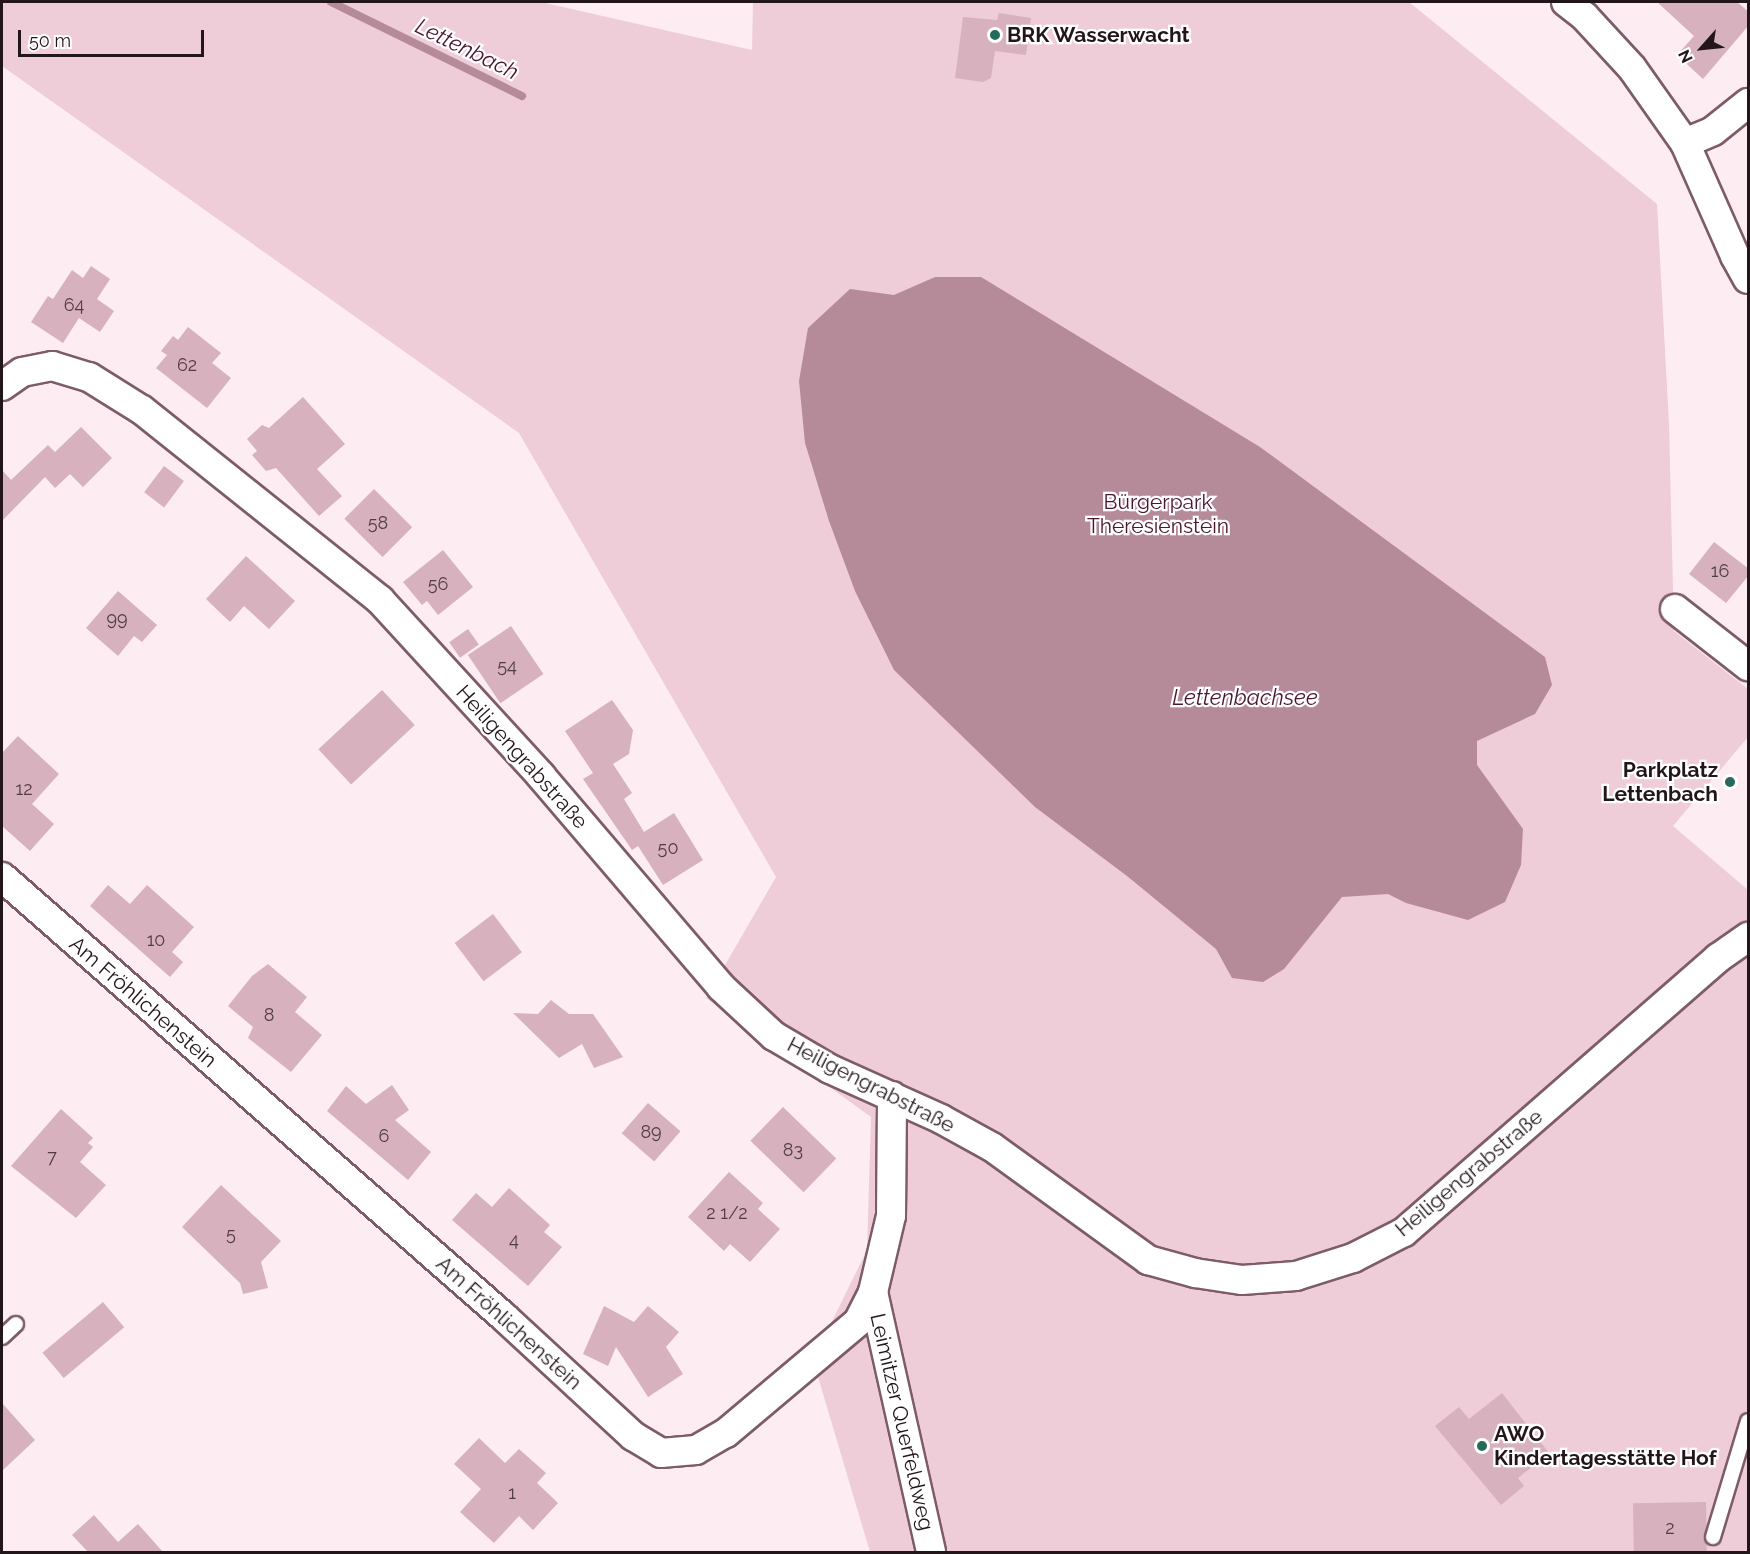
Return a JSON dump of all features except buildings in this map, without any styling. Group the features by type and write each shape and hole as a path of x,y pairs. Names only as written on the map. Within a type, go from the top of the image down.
{"street":[{"path":"1566,2 1585,17 1632,68 1685,143 1735,256 1749,279"},
{"path":"1685,143 1713,131 1749,103"},
{"name":"Heiligengrabstraße","path":"2,386 22,372 52,366 89,377 142,410 371,592 541,776 721,987 774,1036 830,1069 941,1119 992,1147 1148,1260 1196,1273 1242,1280 1296,1276 1353,1258 1404,1232 1718,958 1749,937"},
{"path":"1675,609 1749,666"},
{"name":"Am Fröhlichenstein","path":"2,877 504,1317 633,1436 661,1453 696,1450 726,1433 858,1322 873,1292 891,1216 892,1096"},
{"name":"Leimitzer Querfeldweg","path":"873,1292 931,1552"}],"lane":[{"path":"2,1337 16,1324"},
{"path":"1713,1537 1749,1421"}],"green space":[{"name":"Bürgerpark Theresienstein","path":"2,2 541,2 752,50 753,2 1409,2 1657,204 1669,424 1674,631 1748,689 1748,737 1673,826 1748,890 1748,1552 870,1552 813,1360 867,1250 871,1117 706,998 776,877 519,433 2,66"}],"water":[{"name":"Lettenbachsee","path":"935,277 981,277 1260,447 1545,657 1552,685 1535,714 1477,741 1477,765 1523,829 1521,865 1505,902 1468,920 1406,903 1388,894 1342,897 1284,969 1263,982 1232,978 1216,949 1127,876 1035,807 894,670 855,591 829,521 805,443 799,381 808,328 850,289 894,295"}],"waterway":[{"name":"Lettenbach","path":"331,2 522,96"}],"place":[{"name":"BRK Wasserwacht","path":"995,35"},
{"name":"Parkplatz Lettenbach","path":"1730,782"},
{"name":"AWO Kindertagesstätte Hof","path":"1482,1446"}]}
